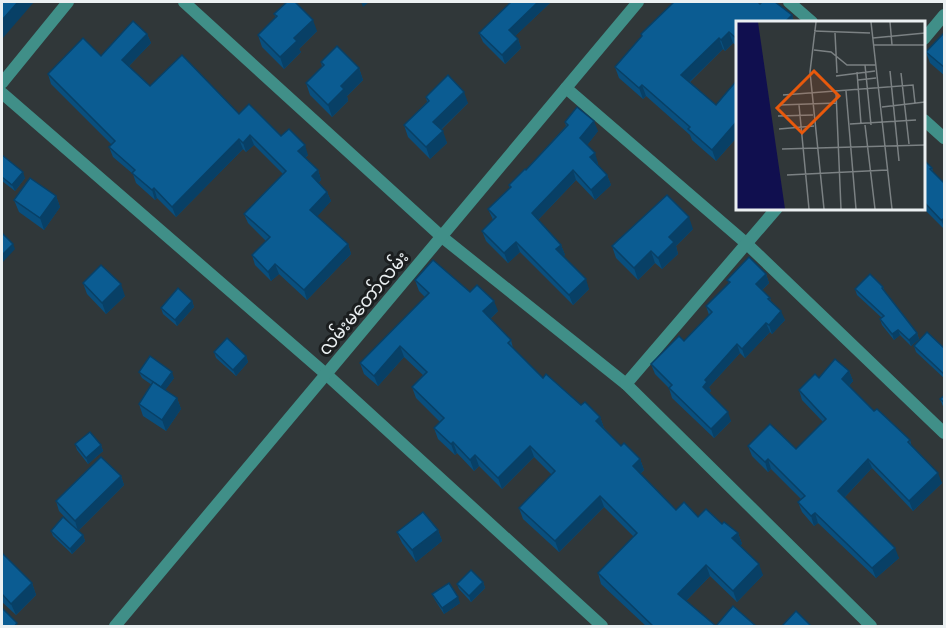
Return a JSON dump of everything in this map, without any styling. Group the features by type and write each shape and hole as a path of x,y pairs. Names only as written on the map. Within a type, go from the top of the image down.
{"street":[{"path":"2,83 68,2"},
{"path":"184,2 442,237 626,384 871,627"},
{"name":"လမ်းမတော်လမ်း","path":"115,627 638,2"},
{"path":"789,2 811,21"},
{"path":"925,38 945,15"},
{"path":"566,88 747,244 945,433"},
{"path":"2,93 327,375 602,627"},
{"path":"925,121 945,138"},
{"path":"626,384 775,210"}],"building":[{"path":"2,2 18,2 2,20"},
{"path":"287,2 295,2 313,20 294,38 297,41 280,57 258,35 277,16 274,14"},
{"path":"511,2 538,2 509,30 518,39 502,55 479,33"},
{"path":"674,2 758,2 760,4 775,2 792,15 786,21 736,21 736,38 729,32 721,40 719,38 681,75 716,105 736,81 736,122 712,150 688,129 690,127 642,85 639,88 615,67 642,36 641,34"},
{"path":"133,21 147,34 122,60 150,86 182,55 239,114 249,104 281,136 289,129 305,145 298,151 318,170 312,176 327,192 310,210 348,244 304,290 275,264 268,272 252,255 270,237 244,214 286,171 250,135 243,143 239,139 172,207 154,188 152,190 132,173 135,170 109,147 115,141 48,74 83,38 101,56"},
{"path":"943,34 945,35 945,68 926,52"},
{"path":"337,46 359,68 341,86 344,89 328,105 306,83 324,65 321,62"},
{"path":"448,75 464,92 433,122 443,131 426,147 404,125 429,101 426,97"},
{"path":"577,107 594,121 580,138 595,153 590,157 607,175 591,190 573,170 532,213 561,245 556,249 586,279 569,295 516,242 504,253 482,231 496,217 488,209 568,125 565,122"},
{"path":"2,155 23,172 12,185 2,177"},
{"path":"925,161 945,184 945,220 941,220 925,203"},
{"path":"30,178 56,196 40,218 14,200"},
{"path":"667,195 689,217 669,237 674,242 658,258 651,251 634,268 612,246"},
{"path":"2,233 13,244 2,255"},
{"path":"749,257 766,274 756,284 781,311 769,325 766,323 742,349 737,344 705,380 707,382 703,387 728,412 711,429 669,388 672,385 651,364 679,336 684,341 712,312 706,306 730,282 727,280"},
{"path":"433,260 470,292 477,285 494,301 483,311 511,340 508,343 543,378 546,374 581,405 585,402 600,417 596,421 621,446 624,443 640,459 633,466 676,510 684,502 698,517 706,509 722,524 724,522 738,533 732,538 759,564 733,591 706,565 678,594 716,626 733,606 757,627 654,627 598,573 637,533 600,496 555,541 519,508 555,471 530,446 498,478 475,455 470,460 453,442 451,444 434,428 444,418 412,387 427,372 400,346 374,376 360,363 429,293 415,280"},
{"path":"101,265 121,284 102,303 83,283"},
{"path":"870,274 883,287 917,333 909,340 898,330 892,334 880,319 884,316 855,289"},
{"path":"178,288 192,301 175,320 161,308"},
{"path":"927,332 945,349 945,375 914,346"},
{"path":"227,338 246,356 233,370 214,352"},
{"path":"150,356 172,372 161,387 139,372"},
{"path":"835,359 849,371 842,379 874,411 877,409 910,440 908,442 938,473 909,501 868,459 838,491 895,548 872,568 815,513 811,516 798,502 805,496 768,459 765,462 748,446 770,424 796,449 826,419 799,390 815,374 819,378"},
{"path":"153,382 177,398 162,420 139,404"},
{"path":"90,432 101,445 86,458 75,444"},
{"path":"101,457 121,476 75,521 56,501"},
{"path":"423,512 438,530 412,550 397,532"},
{"path":"63,517 83,535 70,549 51,531"},
{"path":"2,553 32,583 11,604 2,594"},
{"path":"471,570 483,582 469,596 457,584"},
{"path":"449,583 458,597 442,608 432,594"},
{"path":"2,608 17,623 14,627 2,627"},
{"path":"796,611 812,627 781,627"}]}
